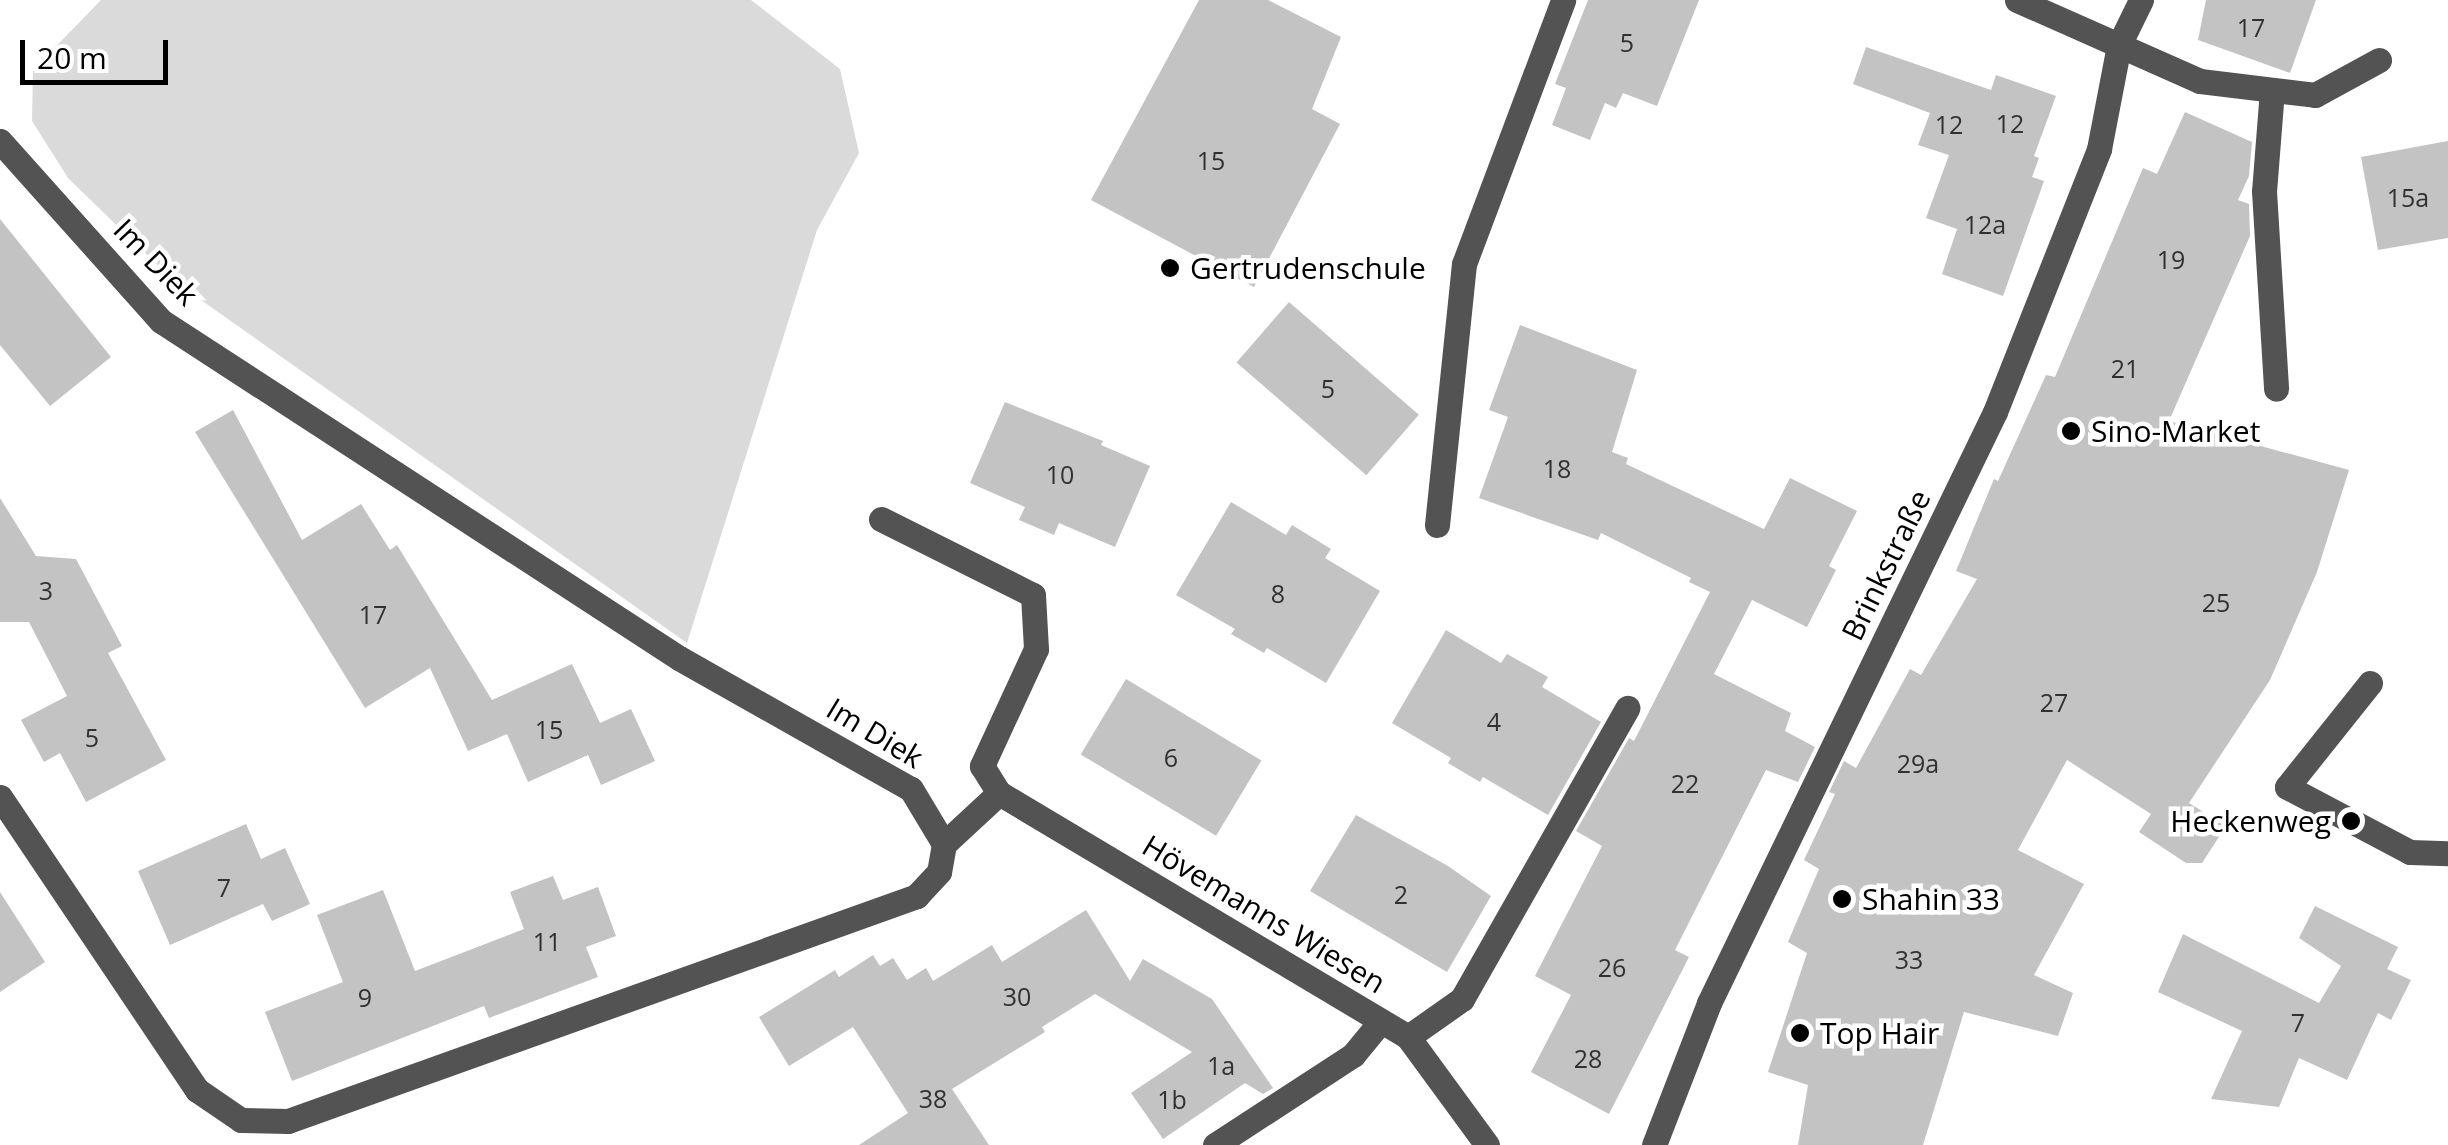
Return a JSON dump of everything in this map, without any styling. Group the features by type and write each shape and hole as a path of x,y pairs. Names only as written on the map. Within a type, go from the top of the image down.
{"street":[{"path":"1437,525 1464,264 1562,0"},
{"path":"2016,0 2200,81 2315,95 2379,60"},
{"name":"Brinkstraße","path":"1654,1145 1708,1003 1995,412 2100,149 2119,44 2141,0"},
{"path":"2272,90 2264,191 2276,389"},
{"name":"Im Diek","path":"0,142 161,321 679,658 912,789 944,844"},
{"name":"Hövemanns Wiesen","path":"881,519 1033,594 1036,649 982,766 999,794 1408,1037 1487,1145"},
{"path":"2370,683 2287,787 2410,852 2448,853"},
{"path":"1408,1037 1462,999 1627,708"},
{"path":"0,797 197,1090 241,1120 288,1121 918,896 939,872 944,844 999,794"},
{"path":"1215,1145 1354,1055 1381,1021"}],"shaded area":[{"path":"101,0 751,0 840,69 859,153 817,230 687,643 174,281 68,178 32,121 33,70"}],"building":[{"name":"Gertrudenschule","path":"1199,0 1268,0 1341,37 1312,109 1340,124 1254,287 1091,200"},
{"path":"1588,0 1699,0 1657,106 1623,93 1616,108 1605,103 1590,140 1552,125 1566,88 1555,84"},
{"path":"2206,0 2316,0 2290,73 2198,40"},
{"path":"1866,47 1991,90 1996,75 2056,96 2034,156 2039,158 2032,177 2044,181 2003,296 1942,274 1957,229 1926,218 1949,155 1918,145 1930,113 1853,84"},
{"path":"2185,112 2252,142 2249,176 2238,200 2249,204 2250,236 2169,421 2349,470 2317,572 2270,680 2189,803 2226,826 2202,863 2186,863 2139,832 2151,814 2067,760 2018,850 2084,884 2034,975 2073,993 2058,1036 1964,1012 1923,1145 1798,1145 1808,1085 1768,1072 1807,953 1788,942 1819,869 1804,860 1835,794 1829,792 1844,761 1856,768 1910,669 1921,675 1977,579 1956,571 1994,479 1998,481 2046,375 2055,377 2143,168 2157,174"},
{"path":"2448,141 2448,238 2378,250 2361,157"},
{"path":"0,219 111,357 50,406 0,345"},
{"path":"1289,302 1419,415 1366,475 1237,362"},
{"path":"1520,325 1637,370 1612,452 1628,458 1626,464 1764,529 1790,478 1857,511 1829,566 1836,570 1807,627 1752,600 1714,674 1791,713 1785,731 1815,747 1798,782 1766,770 1675,950 1689,957 1609,1114 1531,1072 1571,995 1535,976 1602,846 1576,831 1629,738 1634,741 1710,592 1689,582 1691,578 1601,533 1598,540 1479,498 1508,417 1489,410"},
{"path":"1005,402 1103,441 1101,445 1150,466 1115,547 1059,523 1054,535 1019,520 1025,507 970,483"},
{"path":"233,410 302,540 361,504 390,550 397,545 492,700 572,664 600,723 631,709 655,761 601,785 588,755 528,782 507,734 468,751 430,668 365,708 195,432"},
{"path":"0,498 36,556 76,559 122,646 108,653 166,760 86,802 60,753 44,762 21,720 67,696 29,622 0,622"},
{"path":"1231,502 1286,535 1292,525 1331,549 1325,558 1380,591 1326,683 1267,648 1264,653 1231,634 1235,629 1176,595"},
{"path":"1446,630 1501,663 1507,654 1548,677 1542,687 1601,722 1548,815 1483,777 1480,782 1448,763 1451,758 1392,723"},
{"path":"1126,679 1261,760 1216,836 1081,754"},
{"path":"1356,815 1448,866 1491,896 1447,972 1310,891"},
{"path":"246,824 261,859 285,848 310,904 272,921 263,904 170,945 138,871"},
{"path":"553,876 563,900 598,887 616,936 586,947 598,977 489,1018 484,1006 292,1081 265,1012 343,982 317,915 383,890 415,971 524,929 510,892"},
{"path":"0,892 45,962 0,992"},
{"path":"2315,906 2398,947 2387,969 2411,980 2391,1020 2378,1013 2347,1080 2299,1058 2279,1107 2211,1099 2242,1031 2158,992 2183,934 2319,1003 2341,966 2299,938"},
{"path":"1086,910 1130,981 1143,959 1212,999 1273,1088 1263,1094 1245,1083 1163,1139 1131,1093 1192,1052 1095,994 1042,1027 1045,1032 952,1089 989,1145 859,1145 908,1113 853,1027 789,1066 759,1017 835,970 839,977 873,955 880,966 893,958 907,980 926,968 933,981 992,945 1002,962"}],"place":[{"name":"Gertrudenschule","path":"1170,268"},
{"name":"Sino-Market","path":"2071,431"},
{"name":"Heckenweg","path":"2351,821"},
{"name":"Shahin 33","path":"1842,899"},
{"name":"Top Hair","path":"1800,1033"}]}
